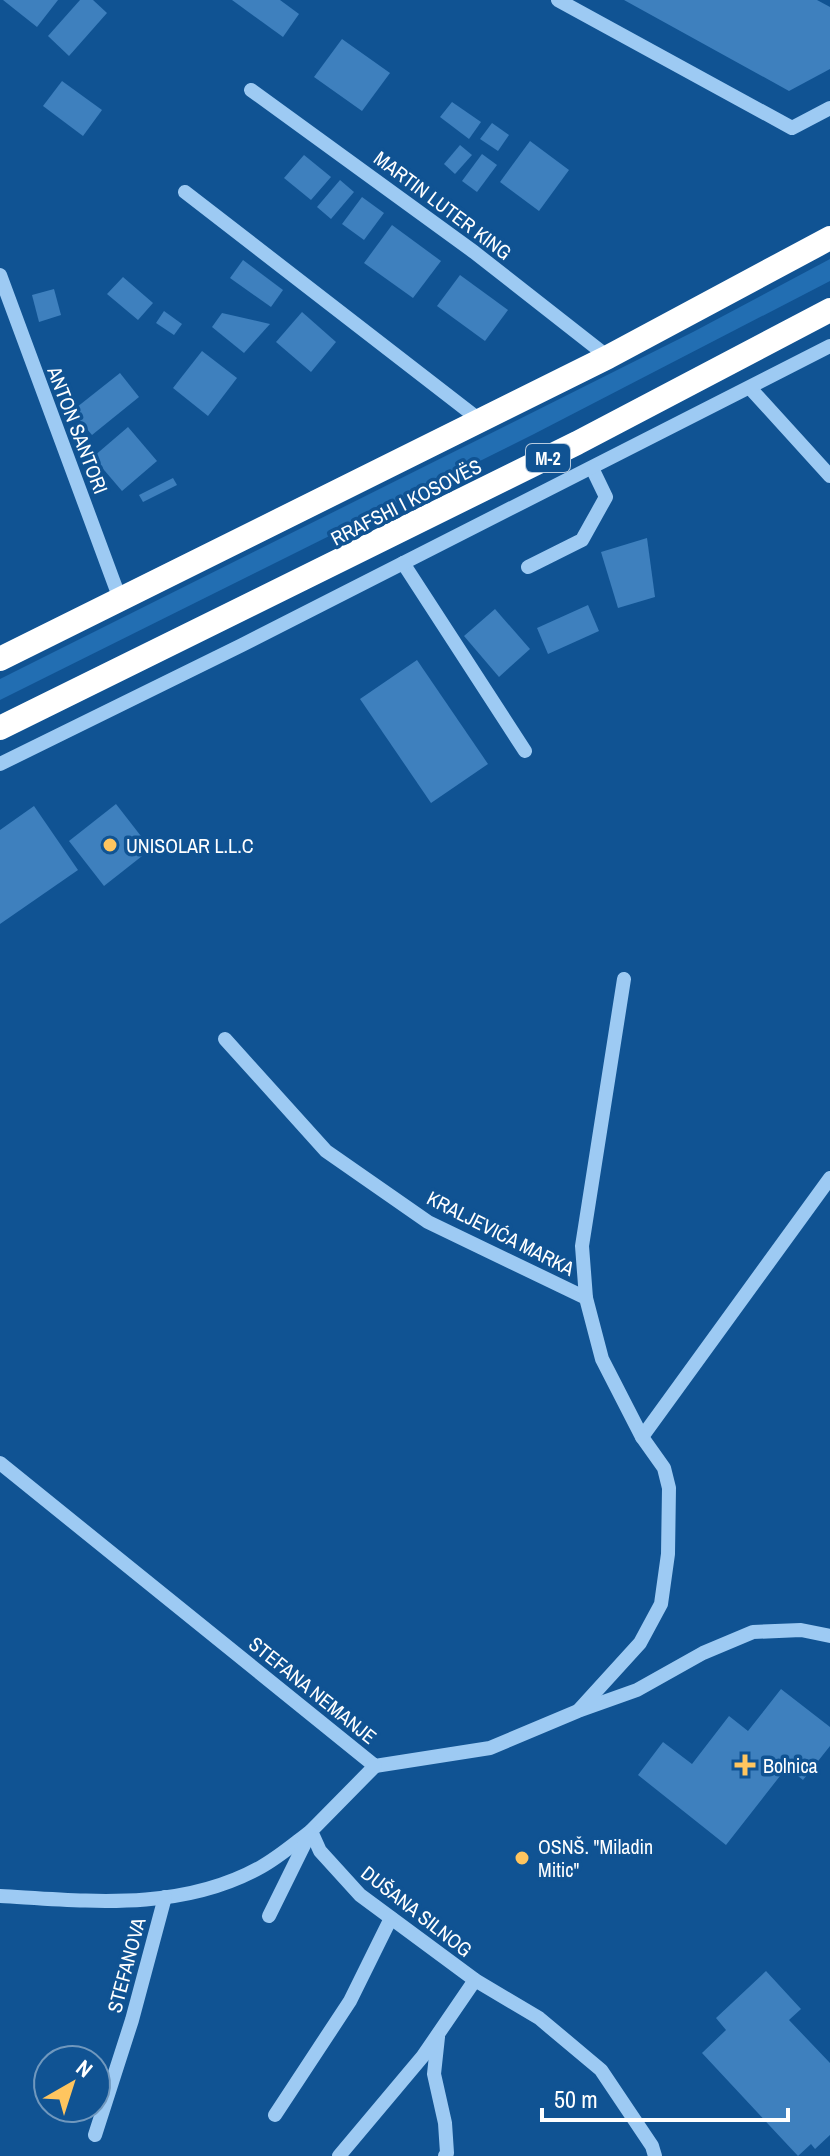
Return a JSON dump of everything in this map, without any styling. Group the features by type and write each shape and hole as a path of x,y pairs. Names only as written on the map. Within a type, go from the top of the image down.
{"highway":[{"name":"RRAFSHI I KOSOVËS","path":"0,659 608,357 830,238"},
{"name":"RRAFSHI I KOSOVËS","path":"0,728 577,443 830,310"}],"street":[{"path":"558,0 792,128 830,108"},
{"name":"MARTIN LUTER KING","path":"251,90 474,252 608,357"},
{"path":"185,192 481,421"},
{"name":"ANTON SANTORI","path":"0,275 120,599"},
{"path":"0,764 242,645 830,346"},
{"path":"750,388 830,476"},
{"path":"528,567 582,540 606,497 592,468"},
{"path":"403,563 525,751"},
{"name":"KRALJEVIĆA MARKA","path":"578,1711 640,1643 661,1604 668,1554 669,1488 664,1468 642,1437 602,1359 586,1298 582,1246 624,979"},
{"name":"KRALJEVIĆA MARKA","path":"225,1039 326,1151 428,1222 586,1298"},
{"path":"642,1437 830,1178"},
{"name":"STEFANA NEMANJE","path":"0,1463 375,1766 490,1748 637,1690 703,1653 753,1632 801,1630 830,1636"},
{"path":"269,1916 311,1831 375,1766"},
{"name":"STEFANOVA","path":"0,1896 116,1903 196,1892 262,1866 311,1831"},
{"name":"DUŠANA SILNOG","path":"311,1831 320,1851 360,1895 475,1980 539,2018 601,2070 652,2146 655,2156"},
{"name":"STEFANOVA","path":"95,2135 132,2020 165,1897"},
{"path":"275,2115 350,2001 391,1918"},
{"name":"DUŠANA SILNOG","path":"339,2156 379,2110 475,1980"},
{"path":"439,2032 434,2074 445,2123 445,2156"}],"shaded area":[{"path":"830,259 830,281 534,434 0,700 0,679 693,332"}],"building":[{"path":"3,0 58,0 37,27"},
{"path":"80,0 93,0 107,13 69,56 48,36"},
{"path":"232,0 280,0 299,14 283,37"},
{"path":"624,0 817,0 830,7 830,69 789,91"},
{"path":"342,39 390,73 362,111 314,77"},
{"path":"62,81 102,110 83,136 43,106"},
{"path":"452,102 481,122 469,139 440,117"},
{"path":"492,123 509,135 498,151 480,139"},
{"path":"530,141 569,170 539,211 500,182"},
{"path":"460,145 472,155 455,174 444,164"},
{"path":"482,154 497,165 477,192 462,181"},
{"path":"304,155 331,177 311,200 284,178"},
{"path":"340,180 354,192 331,219 317,207"},
{"path":"362,197 384,213 364,240 342,224"},
{"path":"392,225 441,261 413,298 364,263"},
{"path":"243,260 283,290 271,307 230,278"},
{"path":"460,275 508,310 485,341 437,306"},
{"path":"123,277 153,303 138,320 107,294"},
{"path":"54,289 61,315 39,322 32,295"},
{"path":"164,311 182,324 174,335 156,323"},
{"path":"302,312 336,342 311,372 276,342"},
{"path":"222,313 270,324 244,353 212,327"},
{"path":"202,351 237,378 208,416 173,388"},
{"path":"120,373 139,397 92,435 72,411"},
{"path":"128,427 157,461 122,491 93,457"},
{"path":"173,478 177,485 143,502 139,495"},
{"path":"647,538 655,597 618,608 601,552"},
{"path":"588,605 599,631 548,654 537,628"},
{"path":"495,609 530,649 499,677 464,636"},
{"path":"417,660 488,764 431,803 360,699"},
{"name":"UNISOLAR L.L.C","path":"116,804 151,849 104,886 69,841"},
{"path":"34,806 78,870 0,924 0,830"},
{"path":"781,1689 830,1727 830,1746 803,1780 787,1767 726,1845 638,1775 663,1742 692,1764 729,1716 748,1731"},
{"path":"766,1971 801,2009 789,2020 830,2063 830,2135 815,2149 811,2144 798,2156 702,2053 726,2030 716,2018"}],"place":[{"name":"UNISOLAR L.L.C","path":"110,845"},
{"name":"Bolnica","path":"745,1765"},
{"name":"OSNŠ. \"Miladin Mitic\"","path":"522,1858"}]}
